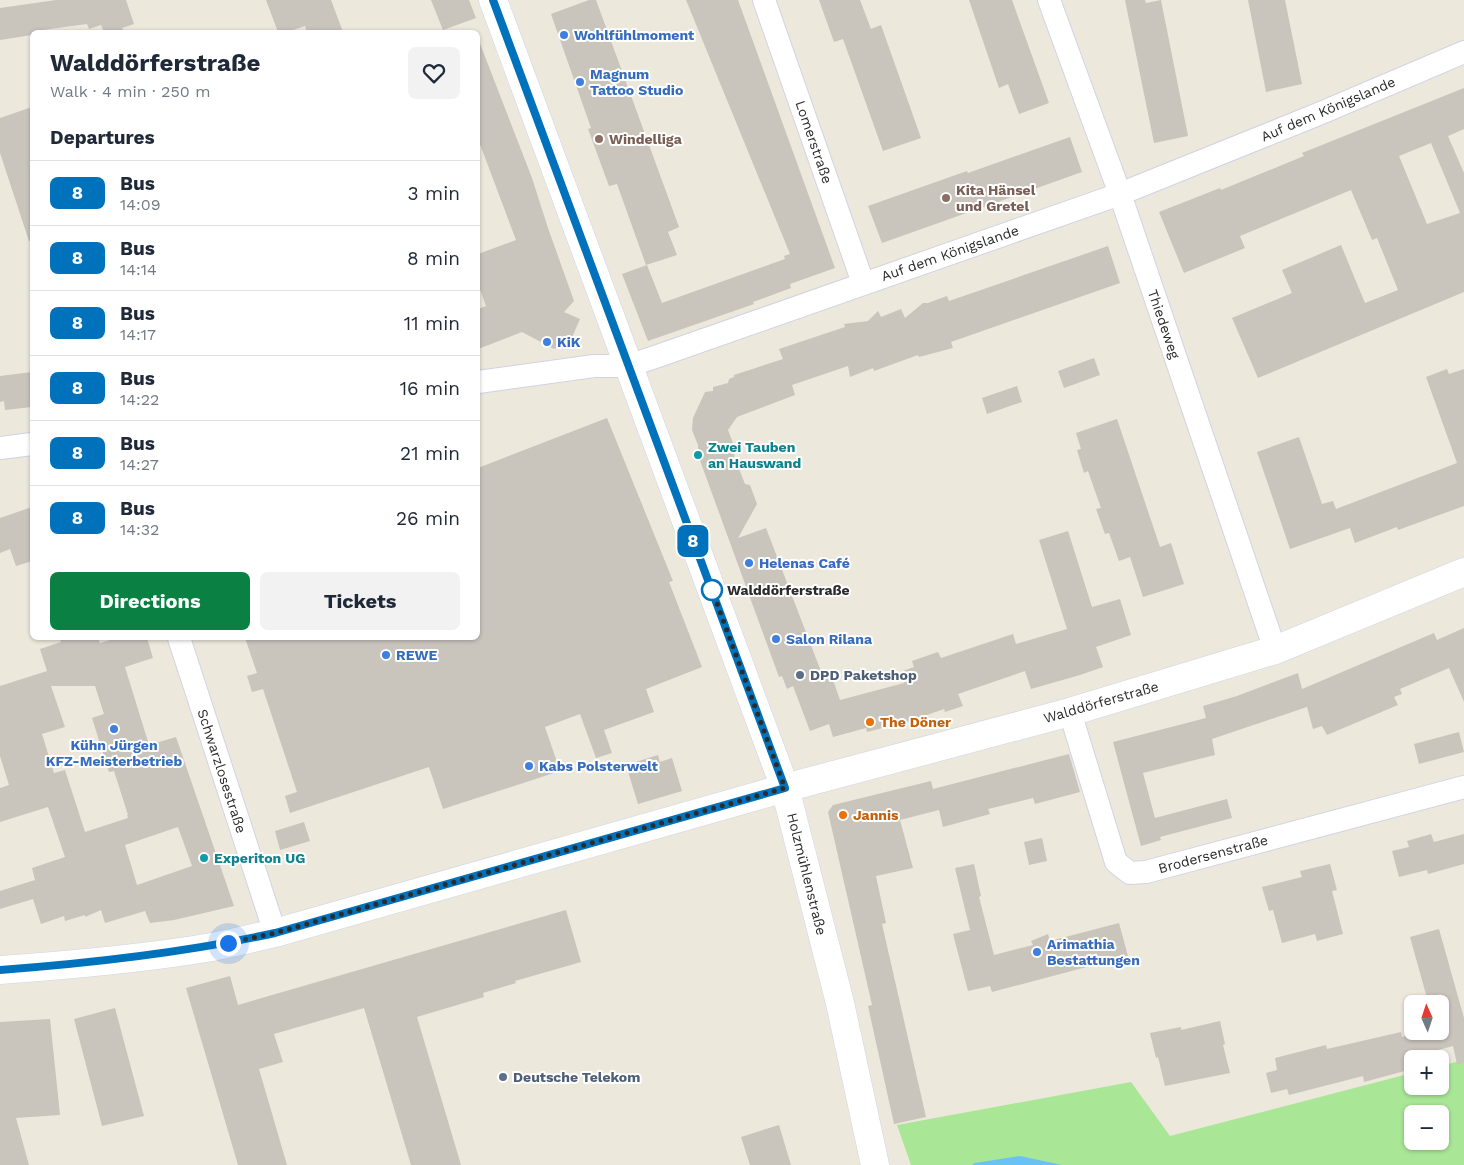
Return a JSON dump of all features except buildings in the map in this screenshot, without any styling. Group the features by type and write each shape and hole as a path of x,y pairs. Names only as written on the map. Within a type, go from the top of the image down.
{"street":[{"name":"Holzmühlenstraße","path":"493,0 785,788 840,1003 875,1165"},
{"name":"Lomerstraße","path":"764,0 863,283"},
{"name":"Thiedeweg","path":"1049,0 1120,194 1275,650"},
{"name":"Auf dem Königslande","path":"480,382 594,366 628,366 1120,194 1464,52"},
{"path":"0,448 30,444"},
{"name":"Walddörferstraße","path":"0,970 59,966 153,955 212,947 275,933 785,788 1070,712 1275,650 1464,572"},
{"name":"Schwarzlosestraße","path":"180,640 275,933"},
{"name":"Brodersenstraße","path":"1070,712 1116,862 1130,873 1146,872 1464,787"}],"green space":[{"path":"1464,1060 1464,1165 911,1165 897,1125 1131,1082 1170,1136 1404,1075 1404,1095 1449,1095 1449,1064"}],"water":[{"path":"1020,1156 1062,1165 972,1165 975,1163"}],"bus line":[{"name":"8","path":"0,970 59,966 153,955 212,947 275,933 785,788 493,0"}],"place":[{"name":"Wohlfühlmoment","path":"564,35"},
{"name":"Magnum Tattoo Studio","path":"580,82"},
{"name":"Windelliga","path":"599,139"},
{"name":"Kita Hänsel und Gretel","path":"946,198"},
{"name":"KiK","path":"547,342"},
{"name":"Zwei Tauben an Hauswand","path":"698,455"},
{"name":"Helenas Café","path":"749,563"},
{"name":"Walddörferstraße","path":"712,590"},
{"name":"Salon Rilana","path":"776,639"},
{"name":"REWE","path":"386,655"},
{"name":"DPD Paketshop","path":"800,675"},
{"name":"The Döner","path":"870,722"},
{"name":"Kühn Jürgen KFZ-Meisterbetrieb","path":"114,729"},
{"name":"Kabs Polsterwelt","path":"529,766"},
{"name":"Jannis","path":"843,815"},
{"name":"Experiton UG","path":"204,858"},
{"name":"Arimathia Bestattungen","path":"1037,952"},
{"name":"Deutsche Telekom","path":"503,1077"}],"route":[{"path":"228,943 275,933 785,788 712,590"}]}
